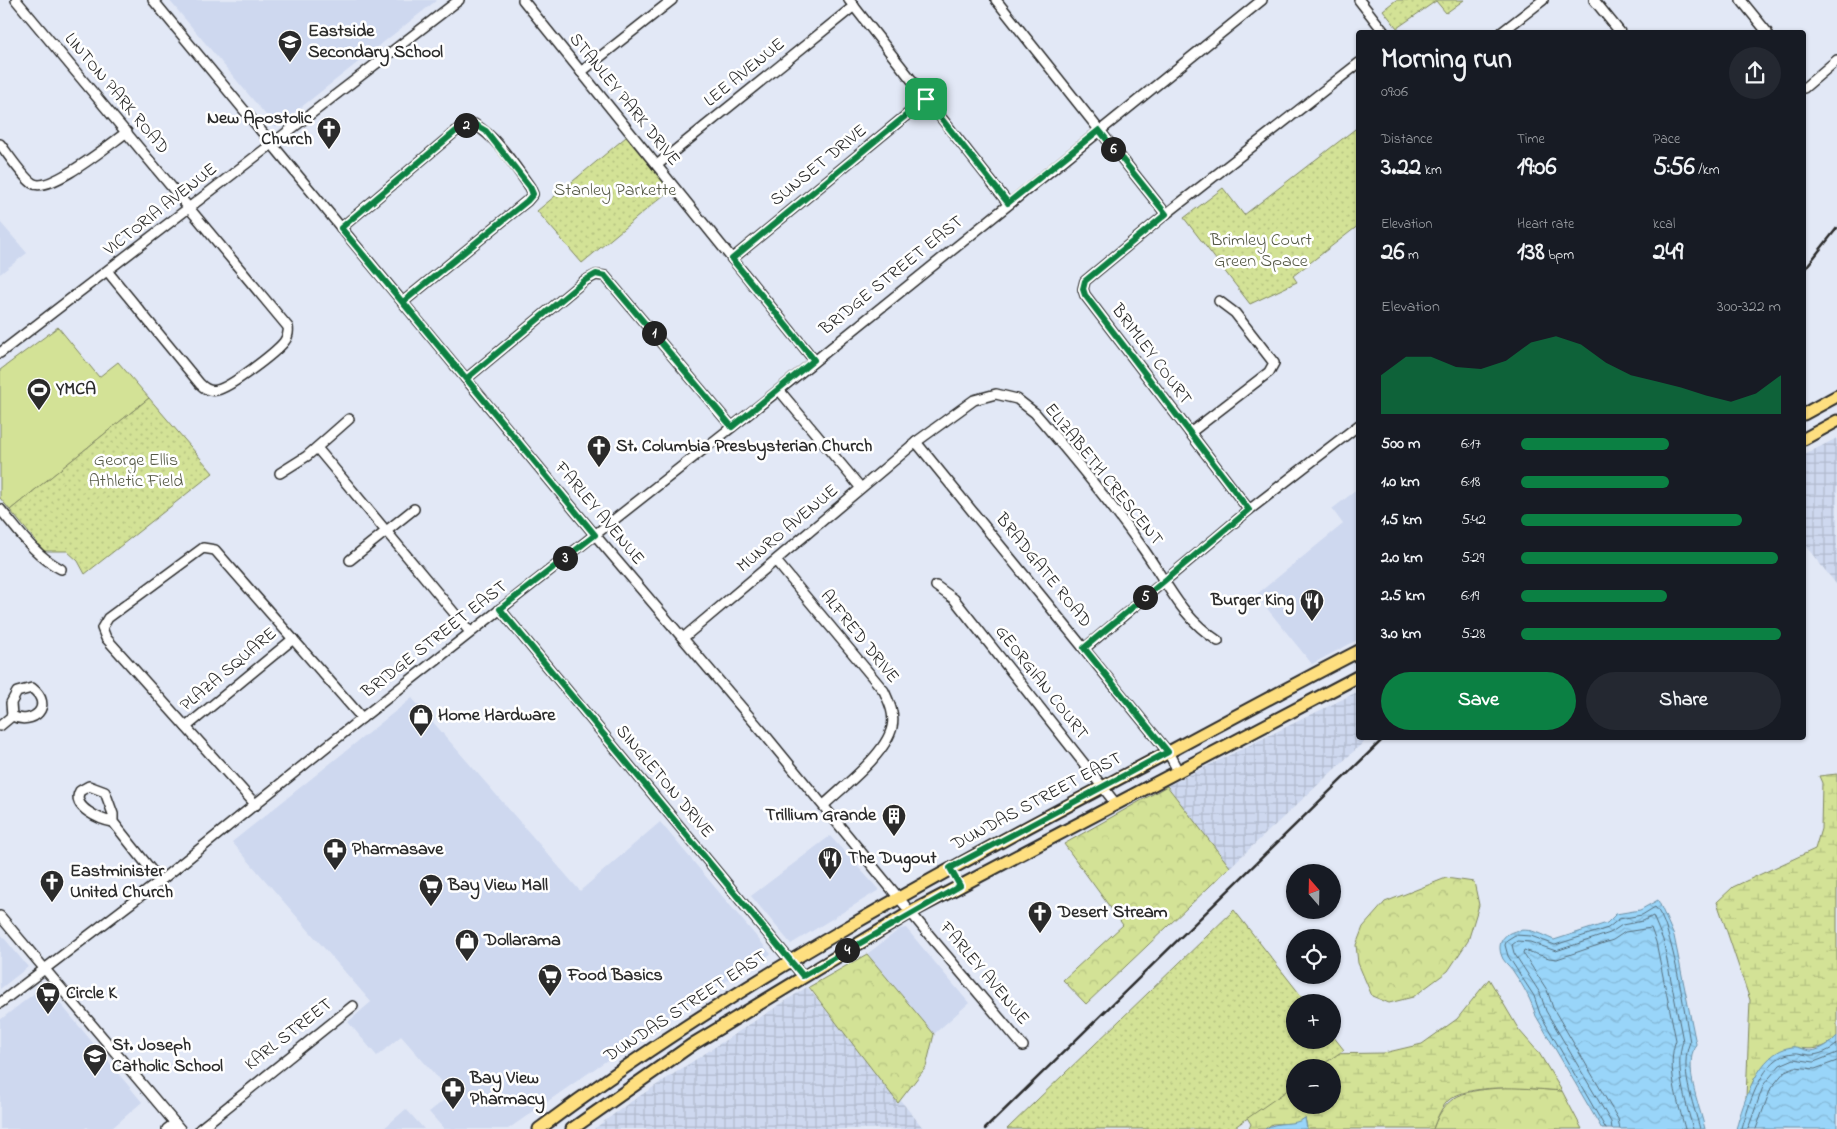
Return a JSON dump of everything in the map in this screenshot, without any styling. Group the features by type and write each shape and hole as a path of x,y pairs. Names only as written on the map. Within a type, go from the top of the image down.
{"main road":[{"path":"1806,413 1837,396"},
{"path":"1806,438 1837,421"},
{"name":"DUNDAS STREET EAST","path":"539,1129 682,1027 790,960 950,868 1356,653"},
{"path":"1320,671 1332,690"},
{"name":"DUNDAS STREET EAST","path":"572,1129 693,1044 911,912 1356,678"},
{"path":"950,868 960,886"}],"street":[{"name":"LINTON PARK ROAD","path":"16,0 288,327 289,335 284,342 250,370 218,390 207,390 200,384 108,272"},
{"name":"FARLEY AVENUE","path":"153,0 595,535 824,805 1023,1046"},
{"name":"VICTORIA AVENUE","path":"0,353 190,209 459,0"},
{"name":"STANLEY PARK DRIVE","path":"522,0 814,360"},
{"path":"581,72 672,0"},
{"path":"996,0 1166,214"},
{"name":"BRIDGE STREET EAST","path":"0,1003 160,881 470,632 779,390 1008,203 1262,0"},
{"path":"1359,0 1382,30"},
{"path":"1505,30 1543,0"},
{"path":"1594,0 1618,30"},
{"path":"1741,0 1765,30"},
{"path":"851,3 1008,203"},
{"name":"LEE AVENUE","path":"657,165 851,3"},
{"path":"1806,82 1837,60"},
{"name":"BRIMLEY COURT","path":"1249,510 1085,295 1083,289 1085,281 1166,214 1356,65"},
{"name":"SUNSET DRIVE","path":"732,259 926,99"},
{"path":"341,228 462,126 474,124 486,131 498,144 530,187 533,194 527,201 403,302"},
{"path":"0,144 32,183 40,185 52,183 127,132"},
{"path":"466,379 584,281 596,274 605,276 732,427"},
{"path":"1190,432 1269,372 1274,363 1235,313 1219,301"},
{"name":"MUNRO AVENUE","path":"683,638 776,562 861,488 779,390"},
{"name":"ELIZABETH CRESCENT","path":"861,488 916,442 974,400 996,394 1017,399 1035,413 1052,432 1144,550 1163,581 1194,624 1218,641"},
{"path":"280,473 318,448 349,419"},
{"path":"1084,648 1249,510 1356,427"},
{"name":"BRADGATE ROAD","path":"916,442 1168,752 1178,771"},
{"path":"318,448 470,632"},
{"path":"0,509 36,551 50,563 61,569"},
{"path":"350,560 414,509"},
{"name":"PLAZA SQUARE","path":"256,805 106,638 102,628 108,618 202,548 209,547 215,550 362,718"},
{"name":"ALFRED DRIVE","path":"776,562 884,690 892,708 893,726 886,745 824,805"},
{"name":"GEORGIAN COURT","path":"936,586 954,599 1116,804"},
{"name":"SINGLETON DRIVE","path":"500,609 803,976"},
{"name":"PLAZA SQUARE","path":"186,727 293,639"},
{"path":"0,726 12,716"},
{"path":"113,822 110,802 105,792 90,786 80,790 78,800 81,805 88,812 113,822 160,881"},
{"path":"0,916 178,1126 167,1129"},
{"name":"KARL STREET","path":"200,1129 353,1006"}],"shaded area":[{"name":"Eastside Secondary School","path":"169,0 437,0 276,127"},
{"path":"0,222 27,253 0,274"},
{"path":"1837,438 1837,585 1806,546 1806,454"},
{"path":"1356,490 1356,641 1312,664 1256,595 1343,524 1332,509"},
{"path":"1356,692 1356,740 1366,740 1230,867 1167,786"},
{"name":"Bay View Mall","path":"412,698 580,891 660,822 771,954 682,1008 508,1129 444,1129 429,1112 452,1094 401,1036 377,1056 348,1022 371,1002 232,842"},
{"path":"830,836 879,890 791,944 751,896"},
{"path":"906,928 969,1003 934,1034 867,954 900,929"},
{"path":"0,933 28,967 0,989"},
{"path":"45,985 142,1102 111,1129 89,1129 87,1127 84,1129 0,1129 0,1020"},
{"path":"807,987 924,1129 594,1129 629,1103"},
{"path":"406,1109 424,1129 383,1129"}],"green space":[{"path":"1396,0 1464,0 1446,13 1436,1 1397,28 1383,10"},
{"name":"Brimley Court Green Space","path":"1356,128 1356,227 1293,276 1297,282 1250,304 1184,218 1223,188 1244,215"},
{"name":"Stanley Parkette","path":"626,137 670,190 582,263 537,211"},
{"path":"58,327 99,377 118,362 149,398 10,510 0,498 0,370"},
{"name":"George Ellis Athletic Field","path":"149,398 213,473 85,574 78,561 67,551 44,551 10,510"},
{"path":"1837,774 1837,1036 1822,1047 1805,1049 1792,1047 1755,1077 1746,1098 1750,1000 1717,902 1733,887 1815,849 1821,829 1822,783 1819,776"},
{"path":"1167,786 1230,867 1086,1004 1063,980 1123,925 1064,844"},
{"path":"1446,878 1474,882 1479,905 1468,941 1448,971 1413,997 1389,1003 1372,996 1358,963 1356,945 1363,927 1385,902"},
{"path":"1234,910 1286,976 1286,984 1292,984 1300,994 1286,994 1286,1049 1341,1049 1341,1046 1344,1050 1331,1059 1286,1059 1286,1091 1232,1129 1007,1129"},
{"path":"867,954 934,1034 926,1067 898,1103 809,987"},
{"path":"1489,979 1519,1030 1539,1053 1562,1091 1521,1088 1474,1090 1450,1099 1444,1105 1433,1129 1307,1129 1305,1118 1299,1123 1272,1124 1265,1129 1249,1129 1251,1124 1246,1116 1286,1084 1286,1114 1341,1114 1341,1059 1317,1059 1323,1054 1384,1053 1422,1044 1457,1019"},
{"path":"1510,1087 1562,1091 1582,1129 1433,1129 1446,1106 1462,1094 1484,1089"}],"water":[{"path":"1658,900 1674,936 1696,1044 1692,1053 1691,1063 1693,1086 1705,1129 1602,1129 1536,1016 1524,989 1514,972 1503,959 1500,945 1506,935 1525,930 1554,940 1607,923 1616,914 1640,910"},
{"path":"1837,1036 1837,1129 1736,1129 1743,1105 1754,1079 1770,1058 1780,1051 1792,1047 1811,1051 1818,1049 1829,1044"},
{"path":"1305,1118 1307,1129 1265,1129 1270,1126 1300,1121"}],"railway":[{"path":"1806,267 1837,228"},
{"path":"985,1129 1382,740"}],"place":[{"name":"Eastside Secondary School","path":"290,63"},
{"name":"New Apostolic Church","path":"329,150"},
{"name":"YMCA","path":"39,411"},
{"name":"St. Columbia Presbysterian Church","path":"599,468"},
{"name":"Burger King","path":"1312,622"},
{"name":"Home Hardware","path":"421,737"},
{"name":"Trillium Grande","path":"894,837"},
{"name":"Pharmasave","path":"335,871"},
{"name":"The Dugout","path":"830,880"},
{"name":"Eastminister United Church","path":"52,903"},
{"name":"Bay View Mall","path":"431,907"},
{"name":"Desert Stream","path":"1040,934"},
{"name":"Dollarama","path":"467,962"},
{"name":"Food Basics","path":"550,997"},
{"name":"Circle K","path":"48,1015"},
{"name":"St. Joseph Catholic School","path":"95,1077"},
{"name":"Bay View Pharmacy","path":"453,1110"}],"route":[{"path":"926,99 732,259 814,360 732,427 614,286 605,276 596,274 584,281 466,379 341,228 462,126 474,124 486,131 530,187 533,194 527,201 403,302 466,379 595,535 500,609 803,976 911,912 960,886 950,868 1168,752 1084,648 1249,510 1085,295 1083,289 1085,281 1166,214 1099,130 1008,203 926,99"}]}
